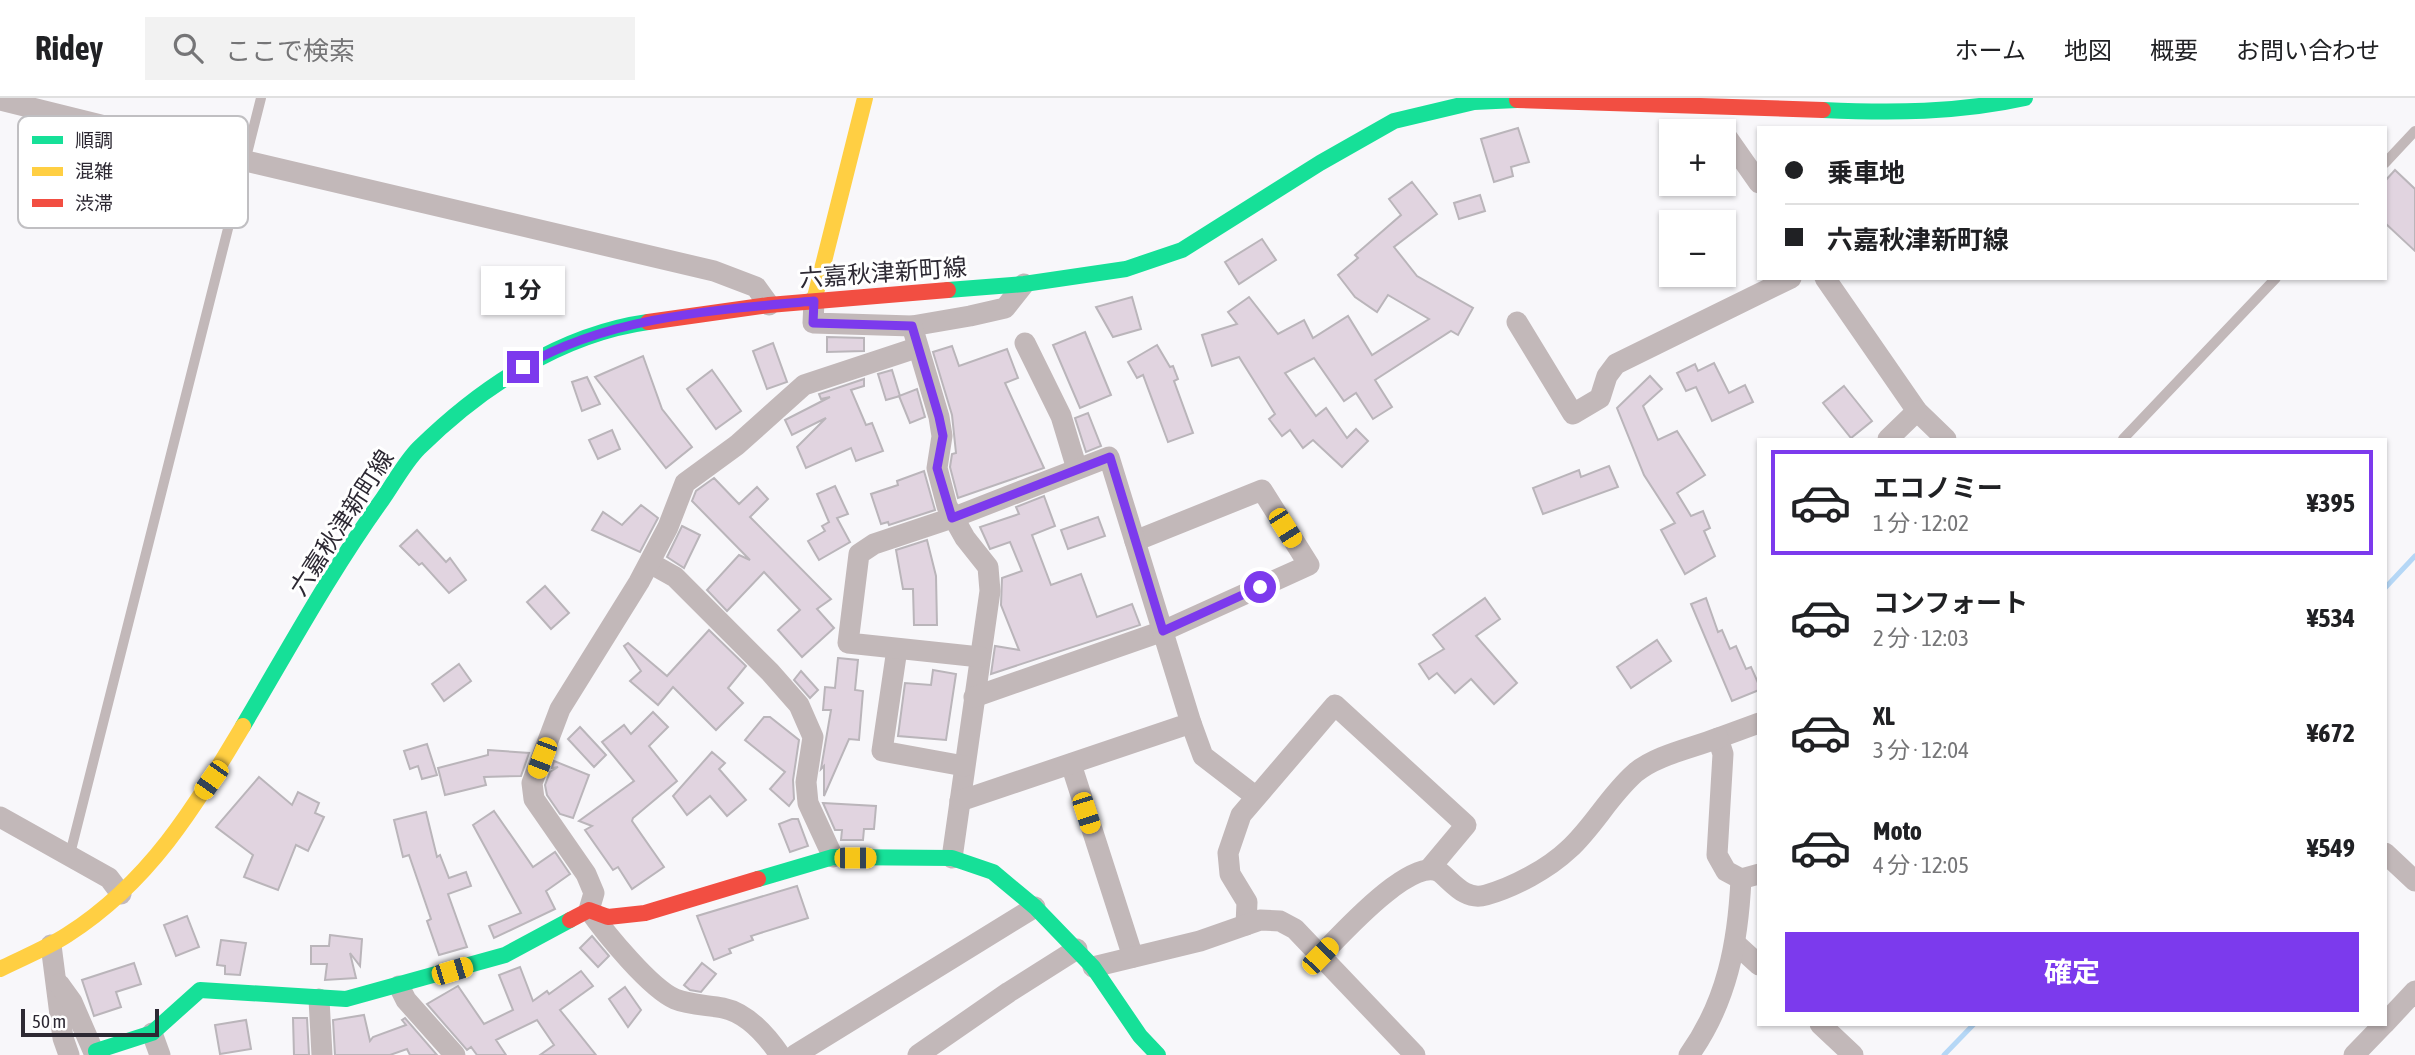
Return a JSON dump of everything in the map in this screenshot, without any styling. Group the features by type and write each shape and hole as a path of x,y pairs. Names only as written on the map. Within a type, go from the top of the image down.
{"main road":[{"path":"814,301 865,98"},
{"name":"六嘉秋津新町線","path":"0,969 51,945 121,894 156,860 211,780 358,533 418,449 485,392 543,355 627,325 769,305 1024,284 1126,269 1182,250 1320,163 1394,121 1474,100 1713,104 1763,102 1849,111 1932,111 1993,105 2025,98"},
{"path":"95,1053 152,1033 200,990 272,992 319,999 346,999 505,955 590,910 608,917 645,913 833,858 952,858 993,872 1035,907 1093,967 1140,1036 1158,1055"}],"street":[{"path":"0,100 65,116"},
{"path":"1713,104 1718,119"},
{"path":"1736,150 1757,180"},
{"path":"248,161 713,271 756,287 769,305"},
{"path":"1517,322 1573,414 1600,398 1607,376 1616,364 1787,280"},
{"path":"1826,280 1917,411 1945,438"},
{"path":"814,301 813,323 912,326 1004,308 1024,284"},
{"path":"912,326 916,348 943,436 937,468 952,518 988,567 990,591 952,858"},
{"path":"1025,343 1061,416 1077,470"},
{"path":"780,1055 751,1021 727,1009 677,1000 661,991 604,931 590,910 594,893 586,874 534,799 532,783 561,709 650,563 685,484 737,445 804,385 916,348"},
{"path":"1889,438 1917,411"},
{"path":"979,657 848,643 859,554 874,544 952,518 1110,457 1203,756 1255,796"},
{"path":"974,697 1163,631 1309,565 1262,490 1135,541"},
{"path":"650,563 675,577 771,672 799,705 813,737 806,782 808,803 833,858"},
{"path":"897,649 882,751 964,766"},
{"path":"1246,925 1247,902 1230,874 1227,853 1241,815 1335,705 1466,825 1430,868 1409,876 1370,905 1320,956"},
{"path":"960,801 1191,723"},
{"path":"1430,868 1439,871 1452,884 1472,896 1485,895 1542,869 1569,849 1604,804 1637,771 1757,724"},
{"path":"1689,1055 1721,1000 1750,877 1726,871 1717,855 1723,754 1718,738"},
{"path":"1071,764 1133,957"},
{"path":"0,817 70,854 108,878 121,894"},
{"path":"2387,855 2415,881"},
{"path":"795,1055 1035,907"},
{"path":"1093,967 1200,941 1260,920 1280,920 1295,929 1415,1055"},
{"path":"1736,944 1757,963"},
{"path":"51,945 63,1038 69,1055"},
{"path":"918,1055 1077,949"},
{"path":"57,983 72,1002 95,1053"},
{"path":"399,986 405,1000 454,1055"},
{"path":"2387,1021 2415,991"},
{"path":"319,999 321,1055"},
{"path":"1822,1026 1853,1055"},
{"path":"2354,1055 2382,1026"},
{"path":"152,1033 160,1055"}],"lane":[{"path":"248,153 261,98"},
{"path":"2387,161 2415,131"},
{"path":"70,854 229,228"},
{"path":"2124,438 2274,280"}],"building":[{"path":"1518,128 1529,162 1511,167 1513,176 1494,182 1481,139"},
{"path":"2395,170 2415,189 2415,251 2387,225 2387,179"},
{"path":"1412,182 1437,214 1394,247 1417,276 1473,308 1458,335 1451,331 1375,380 1392,407 1373,419 1356,393 1344,401 1314,358 1285,373 1316,416 1326,408 1347,438 1356,429 1368,441 1342,467 1313,440 1303,448 1290,430 1282,436 1269,419 1275,414 1239,357 1212,366 1202,335 1237,324 1228,312 1249,297 1278,334 1304,320 1313,338 1348,316 1372,355 1429,319 1388,295 1377,312 1355,297 1338,275 1358,258 1355,255 1401,215 1389,199"},
{"path":"1480,195 1485,211 1459,219 1454,203"},
{"path":"1262,239 1276,260 1239,284 1225,262"},
{"path":"1132,297 1141,329 1113,337 1096,307"},
{"path":"1085,332 1111,395 1080,408 1053,345"},
{"path":"827,337 864,338 864,351 827,352"},
{"path":"773,343 787,382 767,389 753,351"},
{"path":"1157,345 1170,367 1173,366 1178,379 1174,381 1193,433 1168,442 1143,375 1137,378 1128,362"},
{"path":"952,346 959,366 1007,349 1018,378 1005,383 1044,468 958,498 950,467 952,454 956,453 952,415 933,352"},
{"path":"643,356 662,409 692,447 666,468 595,377"},
{"path":"1714,363 1729,393 1745,385 1753,402 1712,421 1696,387 1686,391 1677,373 1695,364 1698,371"},
{"path":"712,370 741,411 716,429 687,389"},
{"path":"892,370 900,396 886,400 878,374"},
{"path":"1650,376 1662,389 1643,406 1658,440 1677,431 1705,475 1677,493 1691,516 1703,511 1710,528 1704,531 1715,556 1685,574 1661,530 1675,523 1644,475 1617,408"},
{"path":"587,377 600,404 582,411 572,382"},
{"path":"864,379 864,386 851,390 866,425 872,423 883,451 856,461 851,448 806,468 797,447 826,418 792,435 785,420 830,397 821,399 819,394"},
{"path":"1844,386 1872,421 1851,438 1823,403"},
{"path":"917,389 925,417 910,423 899,396"},
{"path":"1088,413 1101,446 1086,452 1075,418"},
{"path":"612,430 620,449 598,459 589,440"},
{"path":"1609,466 1618,487 1543,514 1533,488 1579,470 1581,477"},
{"path":"924,471 935,510 889,525 888,522 881,524 871,494 898,485 897,481"},
{"path":"714,478 739,504 757,487 768,499 750,517 831,599 817,609 834,628 802,657 778,630 800,610 764,572 727,611 707,590 739,555 750,560 692,501 696,491"},
{"path":"835,486 848,514 837,518 850,542 819,560 808,541 825,531 822,526 829,522 817,494"},
{"path":"1044,496 1055,526 1032,535 1051,585 1081,574 1097,617 1132,604 1140,625 991,674 995,646 1019,650 1001,605 1002,578 1022,571 1010,542 990,549 980,527 1019,514 1016,507"},
{"path":"641,505 658,518 640,552 592,530 603,512 622,525"},
{"path":"1098,517 1105,536 1068,549 1061,530"},
{"path":"682,526 700,535 684,568 667,557"},
{"path":"417,530 446,562 450,558 466,580 449,593 422,563 419,565 400,546"},
{"path":"927,540 936,576 937,625 914,625 913,589 903,589 896,550"},
{"path":"545,586 569,613 551,629 527,602"},
{"path":"1485,598 1500,619 1476,636 1517,683 1494,704 1471,679 1455,693 1437,673 1429,679 1419,664 1444,649 1433,635"},
{"path":"1706,598 1718,632 1722,630 1730,649 1736,646 1746,669 1751,667 1757,680 1757,691 1732,701 1691,604"},
{"path":"709,630 746,666 728,688 743,703 716,730 673,687 658,705 630,681 641,671 624,646 628,643 667,676"},
{"path":"1657,640 1671,661 1631,688 1617,667"},
{"path":"838,658 858,660 855,690 863,691 859,740 849,739 824,796 824,766 821,769 831,710 823,710 825,687 835,688"},
{"path":"459,664 471,681 444,701 432,684"},
{"path":"933,670 956,674 946,740 898,736 905,683 931,685"},
{"path":"801,671 818,690 810,698 794,680"},
{"path":"653,712 668,727 649,746 677,781 633,818 632,821 664,867 632,889 618,867 613,870 585,830 592,826 579,821 634,781 602,742 624,725 631,734"},
{"path":"764,717 770,717 799,740 793,780 794,799 789,806 770,789 785,772 745,740"},
{"path":"580,727 606,755 594,767 568,739"},
{"path":"427,744 437,775 422,779 418,766 410,769 404,751"},
{"path":"488,750 529,753 521,776 484,777 486,785 445,795 438,768 488,755"},
{"path":"712,752 725,763 719,769 746,800 727,816 710,796 687,815 673,796"},
{"path":"554,761 589,775 573,818 560,814 547,795 545,785 550,772 558,767 552,768"},
{"path":"259,777 292,805 298,792 319,803 315,813 324,817 308,851 296,845 278,890 244,877 253,855 216,827"},
{"path":"823,803 876,806 874,829 864,829 863,840 841,840 842,830 835,830"},
{"path":"494,811 533,867 555,852 570,874 546,891 555,909 494,938 489,926 521,913 473,825"},
{"path":"426,812 437,857 440,855 449,878 466,872 471,886 448,894 467,947 439,955 427,921 431,919 409,855 403,857 394,820"},
{"path":"798,819 808,846 790,852 779,824"},
{"path":"797,886 808,918 751,936 753,940 729,949 731,953 714,960 697,916"},
{"path":"187,916 199,947 176,956 164,925"},
{"path":"330,935 362,939 360,966 350,953 356,978 325,980 327,964 311,964 311,946 329,946"},
{"path":"592,936 609,956 598,967 580,948"},
{"path":"221,940 246,943 240,975 225,974 225,966 217,965"},
{"path":"134,963 141,984 116,992 121,1007 94,1016 82,980"},
{"path":"702,963 716,974 701,992 690,990 684,985"},
{"path":"520,967 533,1001 547,991 549,994 581,971 593,986 560,1010 596,1055 540,1055 554,1045 537,1020 496,1040 506,1055 477,1055 471,1047 467,1050 427,1004 458,986 484,1024 513,1010 499,975"},
{"path":"625,987 641,1010 628,1027 609,999"},
{"path":"364,1015 370,1041 373,1037 406,1025 402,1020 405,1018 437,1055 410,1055 407,1049 390,1055 335,1055 333,1020"},
{"path":"293,1018 307,1018 309,1055 294,1055"},
{"path":"246,1020 251,1049 220,1054 215,1025"}],"waterway":[{"path":"2387,586 2415,556"},
{"path":"1944,1055 1972,1026"}],"traffic: fast":[{"path":"1823,110 1924,111 1975,107 2025,98"},
{"path":"948,290 1024,284 1126,269 1182,250 1320,163 1394,121 1474,102 1517,100"},
{"path":"243,726 345,555 419,448 469,404 524,367 584,338 648,322"},
{"path":"758,879 833,857 952,858 993,872 1035,907 1093,967 1140,1036 1158,1055"},
{"path":"96,1051 152,1033 200,990 346,999 505,955 570,920"}],"traffic: slow":[{"path":"814,301 865,98"},
{"path":"0,969 67,935 123,892 188,814 243,726"}],"traffic: jam":[{"path":"1517,100 1823,110"},
{"path":"648,322 769,305 948,290"},
{"path":"570,920 589,910 608,917 645,913 758,879"}],"route":[{"path":"523,367 543,355 627,325 769,305 814,301 813,323 912,326 916,348 930,386 943,436 937,454 937,468 952,518 1110,457 1163,631 1260,587"}]}
